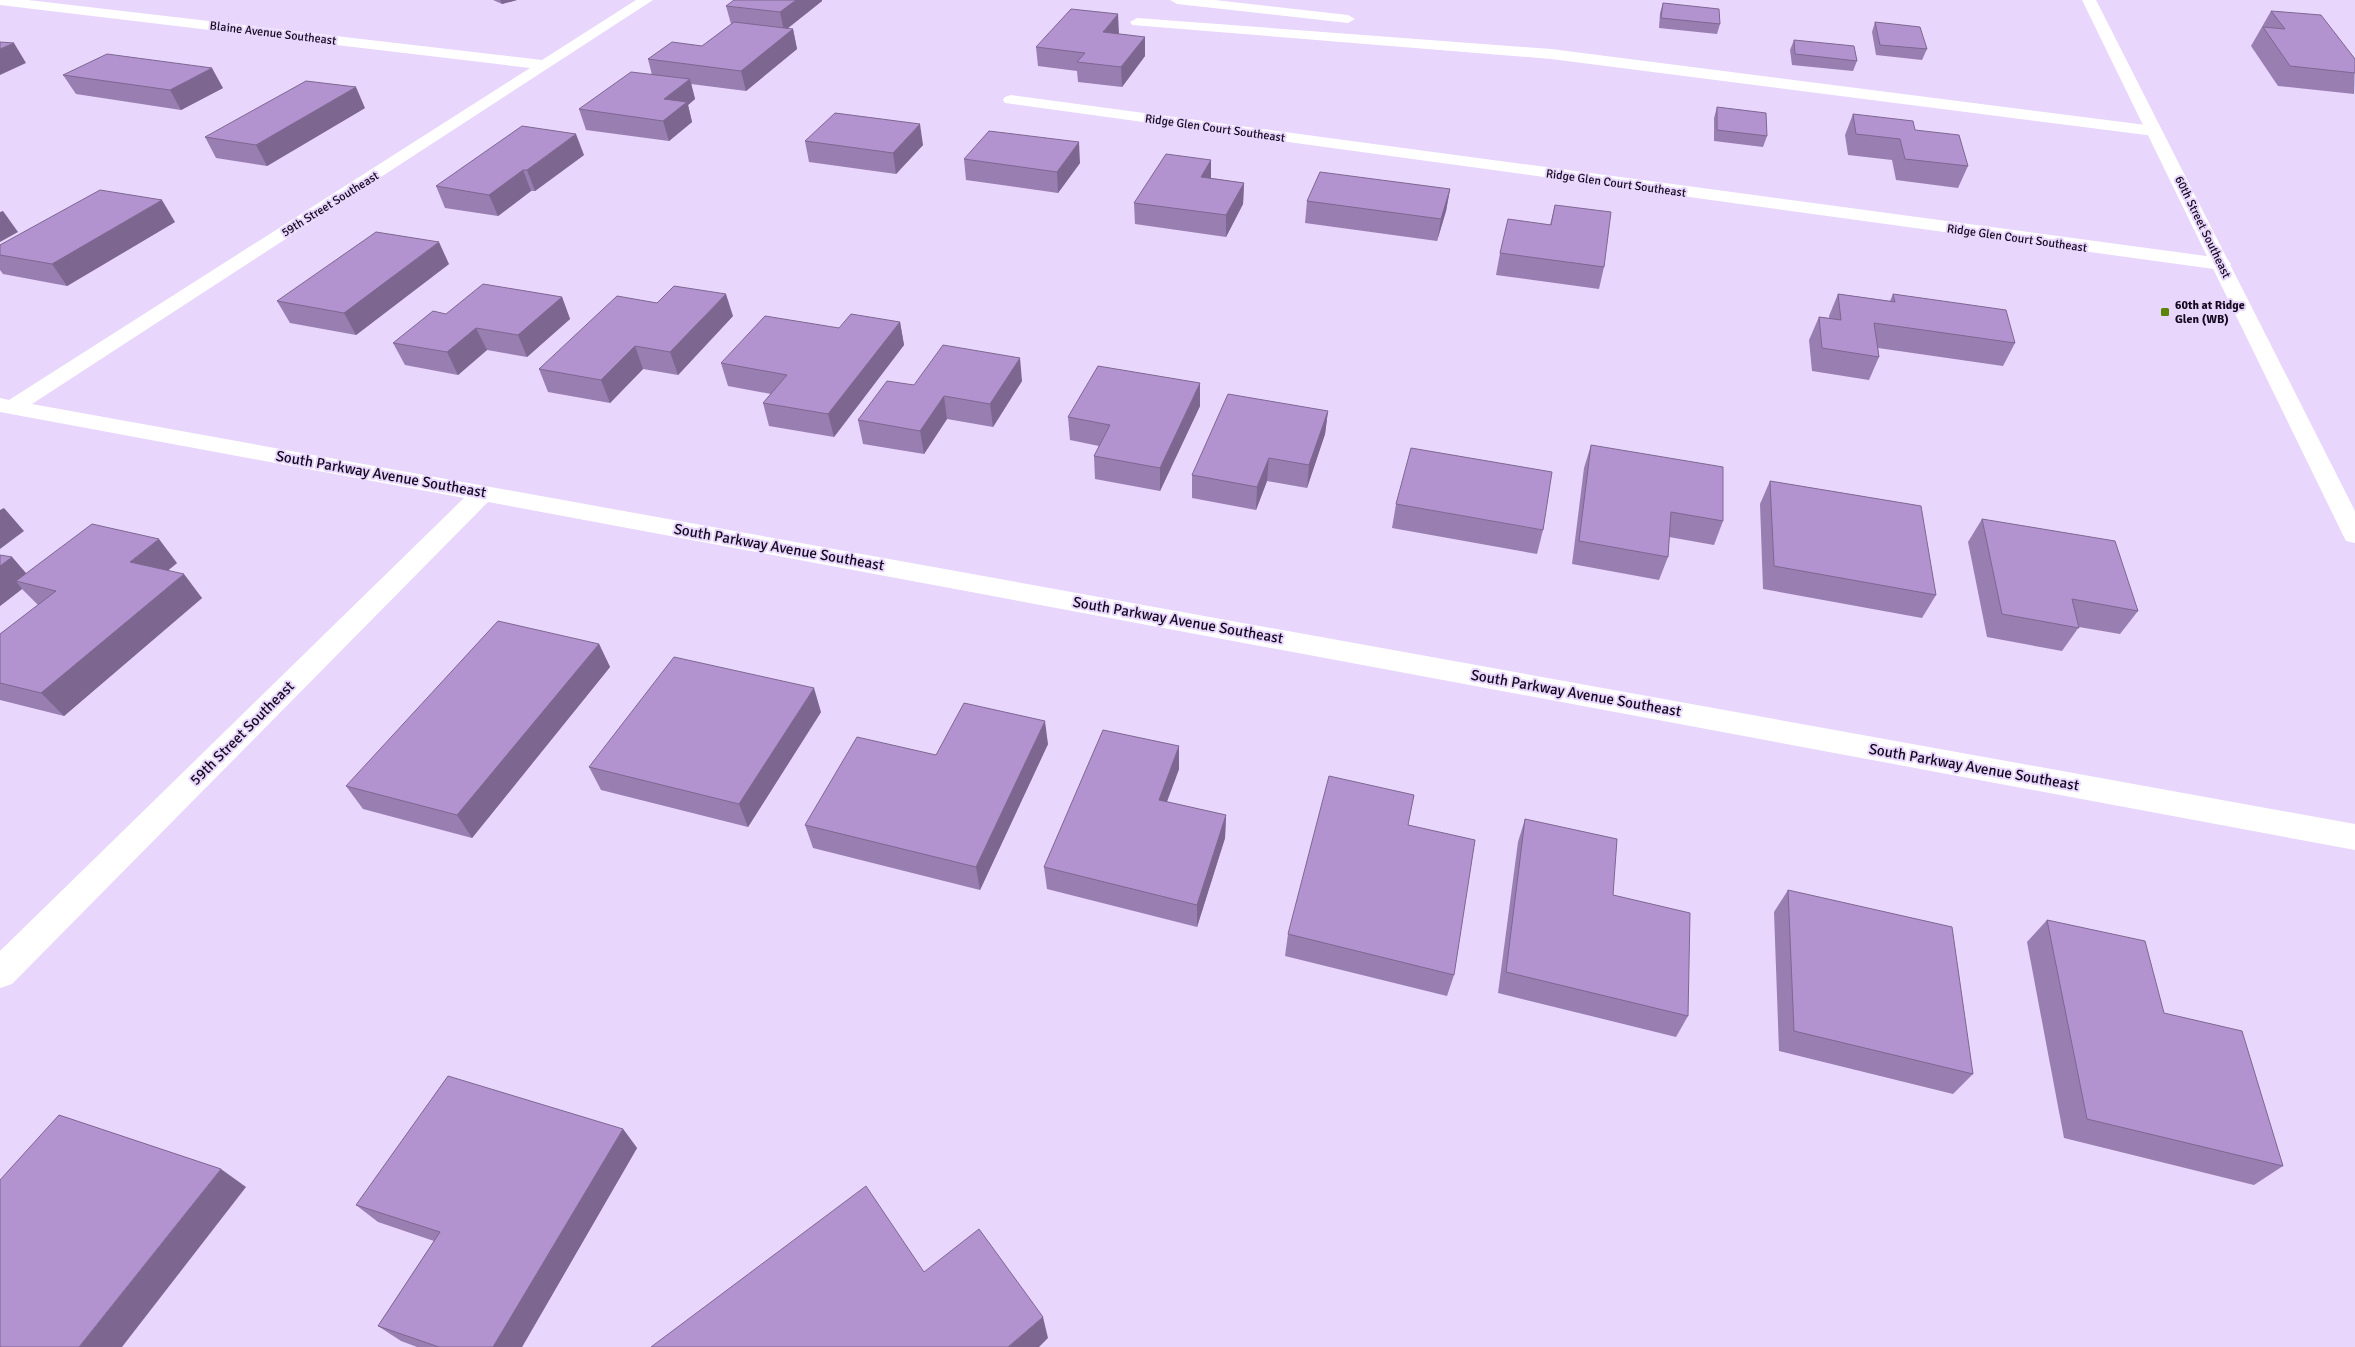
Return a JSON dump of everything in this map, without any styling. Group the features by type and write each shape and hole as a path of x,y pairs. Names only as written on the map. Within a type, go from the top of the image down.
{"street":[{"name":"59th Street Southeast","path":"7,406 646,0"},
{"path":"1178,0 1361,20"},
{"name":"60th Street Southeast","path":"2090,0 2355,535"},
{"name":"Blaine Avenue Southeast","path":"0,1 545,65"},
{"path":"1137,22 1551,54 2154,131"},
{"path":"1475,34 1551,54"},
{"name":"Ridge Glen Court Southeast","path":"1011,100 2221,264"},
{"name":"South Parkway Avenue Southeast","path":"7,406 484,492 2355,837"},
{"name":"59th Street Southeast","path":"0,973 484,492"}],"building":[{"path":"734,0 796,0 780,12 726,6"},
{"path":"1663,3 1719,9 1720,24 1661,18"},
{"path":"1071,9 1118,14 1103,32 1145,37 1121,67 1077,62 1085,53 1036,47"},
{"path":"2271,11 2321,15 2355,59 2355,73 2290,66 2263,27 2285,29"},
{"path":"734,22 793,29 741,71 648,59 672,42 702,46"},
{"path":"1875,22 1920,27 1927,49 1880,45"},
{"path":"1794,40 1854,46 1857,61 1795,54"},
{"path":"0,42 14,43 0,49"},
{"path":"107,54 212,68 170,90 63,75"},
{"path":"631,72 690,79 664,99 687,102 663,121 579,109"},
{"path":"306,81 356,87 256,145 205,137"},
{"path":"1717,107 1766,113 1767,136 1717,130"},
{"path":"835,113 920,124 893,153 805,141"},
{"path":"1853,114 1913,121 1915,130 1959,135 1968,166 1905,159 1900,139 1856,134"},
{"path":"522,126 576,134 489,195 436,186"},
{"path":"989,131 1079,142 1057,172 964,159"},
{"path":"1166,154 1211,160 1201,177 1244,183 1226,215 1134,203"},
{"path":"1320,172 1450,189 1441,219 1307,201"},
{"path":"100,190 162,200 52,264 0,255 0,245"},
{"path":"1555,205 1611,212 1604,267 1500,253 1508,219 1551,225"},
{"path":"376,232 439,242 344,313 277,301"},
{"path":"483,284 562,297 518,335 476,328 447,352 393,343 433,311 446,314"},
{"path":"674,286 726,294 670,352 635,346 601,380 539,369 617,296 657,303"},
{"path":"1838,294 1895,302 1893,294 2006,310 2015,343 1874,323 1879,357 1822,348 1819,317 1841,320"},
{"path":"851,314 900,322 828,414 763,403 787,375 721,363 765,316 839,328"},
{"path":"943,345 1020,358 990,404 944,396 920,431 858,420 887,381 914,385"},
{"path":"1098,366 1200,383 1160,468 1094,456 1110,425 1068,417"},
{"path":"1228,394 1328,411 1309,465 1269,458 1257,487 1192,475"},
{"path":"1591,445 1723,467 1723,521 1671,512 1668,557 1579,541"},
{"path":"1411,448 1552,472 1543,530 1396,504"},
{"path":"1770,481 1921,506 1936,595 1774,566"},
{"path":"1982,519 2115,541 2138,611 2072,599 2079,628 2002,614"},
{"path":"92,524 159,539 130,562 184,574 41,693 0,683 0,634 56,591 16,581"},
{"path":"0,555 12,557 0,566"},
{"path":"498,621 599,644 457,815 346,786"},
{"path":"674,657 814,688 739,804 589,767"},
{"path":"964,703 1045,721 976,867 805,825 857,737 936,755"},
{"path":"1103,730 1179,746 1159,800 1226,815 1197,905 1044,867"},
{"path":"1329,776 1414,795 1408,825 1475,840 1454,975 1288,934"},
{"path":"1525,819 1617,839 1613,895 1690,913 1688,1016 1506,972"},
{"path":"1788,890 1952,927 1973,1074 1794,1031"},
{"path":"2047,920 2145,941 2164,1013 2242,1031 2283,1166 2087,1119"},
{"path":"448,1076 623,1129 493,1347 439,1347 378,1326 440,1232 356,1205"},
{"path":"59,1115 221,1169 79,1347 0,1347 0,1180"},
{"path":"866,1186 924,1272 979,1229 1043,1317 1008,1347 651,1347"}],"place":[{"name":"60th at Ridge Glen (WB)","path":"2165,312"}]}
